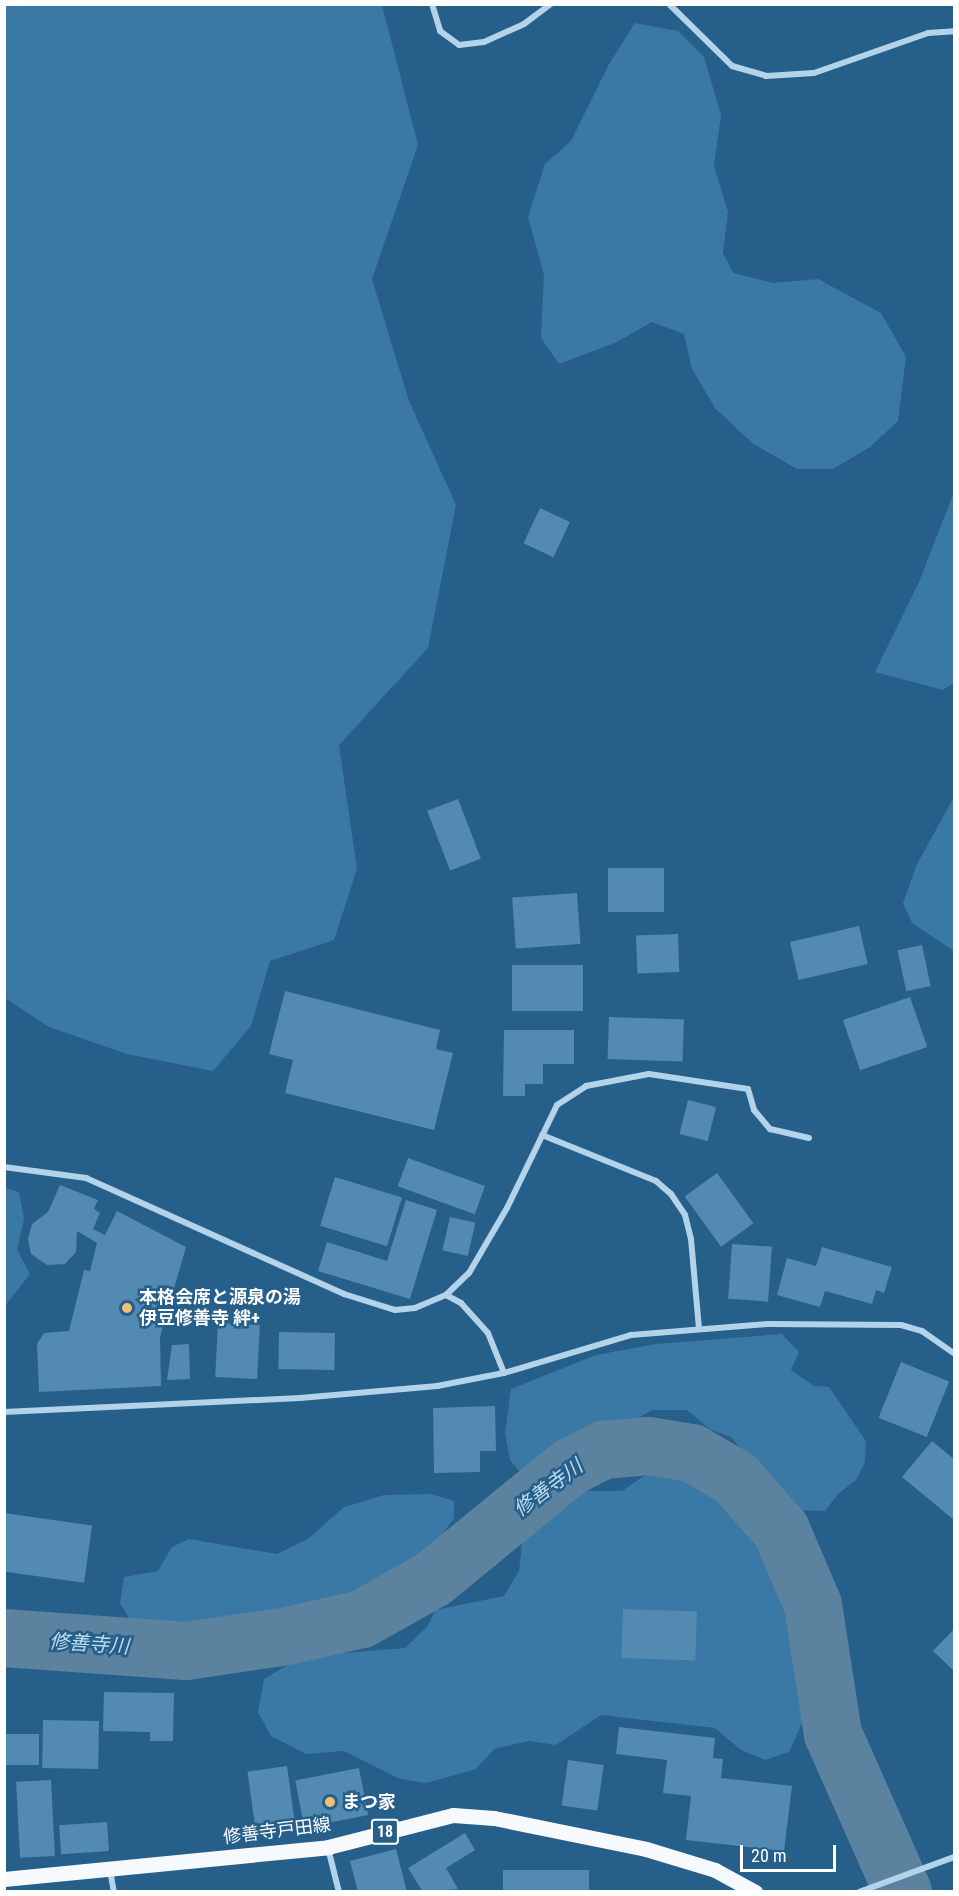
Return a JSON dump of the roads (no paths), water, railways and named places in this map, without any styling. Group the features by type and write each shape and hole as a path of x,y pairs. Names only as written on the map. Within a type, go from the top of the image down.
{"main road":[{"name":"修善寺戸田線","path":"4,1879 328,1847 453,1815 494,1818 646,1849 715,1870 755,1892"}],"street":[{"path":"432,4 440,31 459,45 484,42 524,24 551,4"},
{"path":"669,4 732,66 766,76 814,73 928,33 954,31"},
{"path":"4,1167 86,1178 344,1294 395,1310 415,1308 446,1295 469,1273 507,1208 557,1105 568,1094 607,1080 649,1074 748,1089 754,1110 770,1129 809,1138"},
{"path":"542,1135 656,1181 671,1194 685,1215 691,1239 699,1329"},
{"path":"446,1295 461,1303 488,1333 504,1373"},
{"path":"4,1412 300,1398 437,1386 504,1373 630,1335 768,1324 901,1325 922,1331 954,1353"},
{"path":"328,1847 339,1892"},
{"path":"859,1892 954,1858"},
{"path":"110,1869 114,1892"}],"waterway":[{"name":"修善寺川","path":"4,1638 186,1651 287,1636 362,1619 433,1579 570,1467 604,1450 648,1446 692,1453 735,1478 781,1530 813,1605 833,1734 903,1892"}],"place":[{"name":"本格会席と源泉の湯 伊豆修善寺 絆+","path":"127,1308"},
{"name":"まつ家","path":"330,1802"}]}
